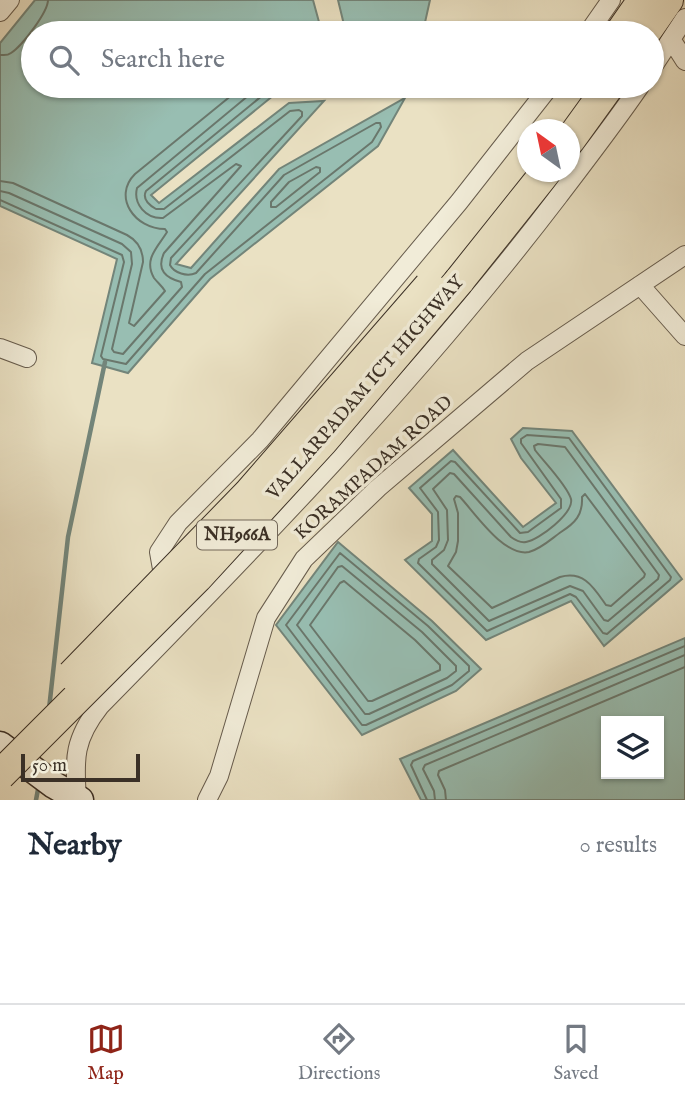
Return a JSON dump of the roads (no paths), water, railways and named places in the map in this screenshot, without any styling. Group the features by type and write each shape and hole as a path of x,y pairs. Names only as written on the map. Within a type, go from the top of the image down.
{"highway":[{"path":"628,21 643,0"},
{"path":"662,21 668,0"},
{"path":"560,119 575,98"},
{"path":"580,125 600,98"},
{"name":"VALLARPADAM ICT HIGHWAY","path":"0,775 197,578 323,442 450,277 517,179"},
{"name":"VALLARPADAM ICT HIGHWAY","path":"0,746 248,495 537,182"}],"main road":[{"path":"0,746 54,785 79,799"}],"street":[{"path":"0,12 10,0"},
{"path":"596,21 611,0"},
{"path":"664,32 685,18"},
{"path":"664,42 685,61"},
{"path":"186,618 165,589 159,552 178,523 260,440 459,202 541,98"},
{"path":"79,799 74,761 85,725 100,706 312,486 413,375 512,256 631,98"},
{"name":"KORAMPADAM ROAD","path":"207,800 219,776 266,618 304,558 377,488 527,361 685,255"},
{"path":"640,285 685,335"},
{"path":"0,348 27,358"}],"water":[{"path":"35,0 313,0 319,21 21,21 21,98 270,98 151,195 159,203 289,103 324,101 176,264 191,268 279,169 405,98 378,146 210,279 128,373 92,363 117,259 0,206 0,43"},
{"path":"338,0 430,0 425,21 343,21"},
{"path":"523,428 572,431 682,579 604,646 571,601 486,640 405,560 432,541 432,514 409,488 453,450 523,527 556,503 521,458 511,439"},
{"path":"338,542 432,621 481,669 456,691 362,735 276,625"},
{"path":"685,638 685,800 421,800 400,759"}],"waterway":[{"path":"49,709 68,537 105,362"},
{"path":"36,800 39,784"}]}
